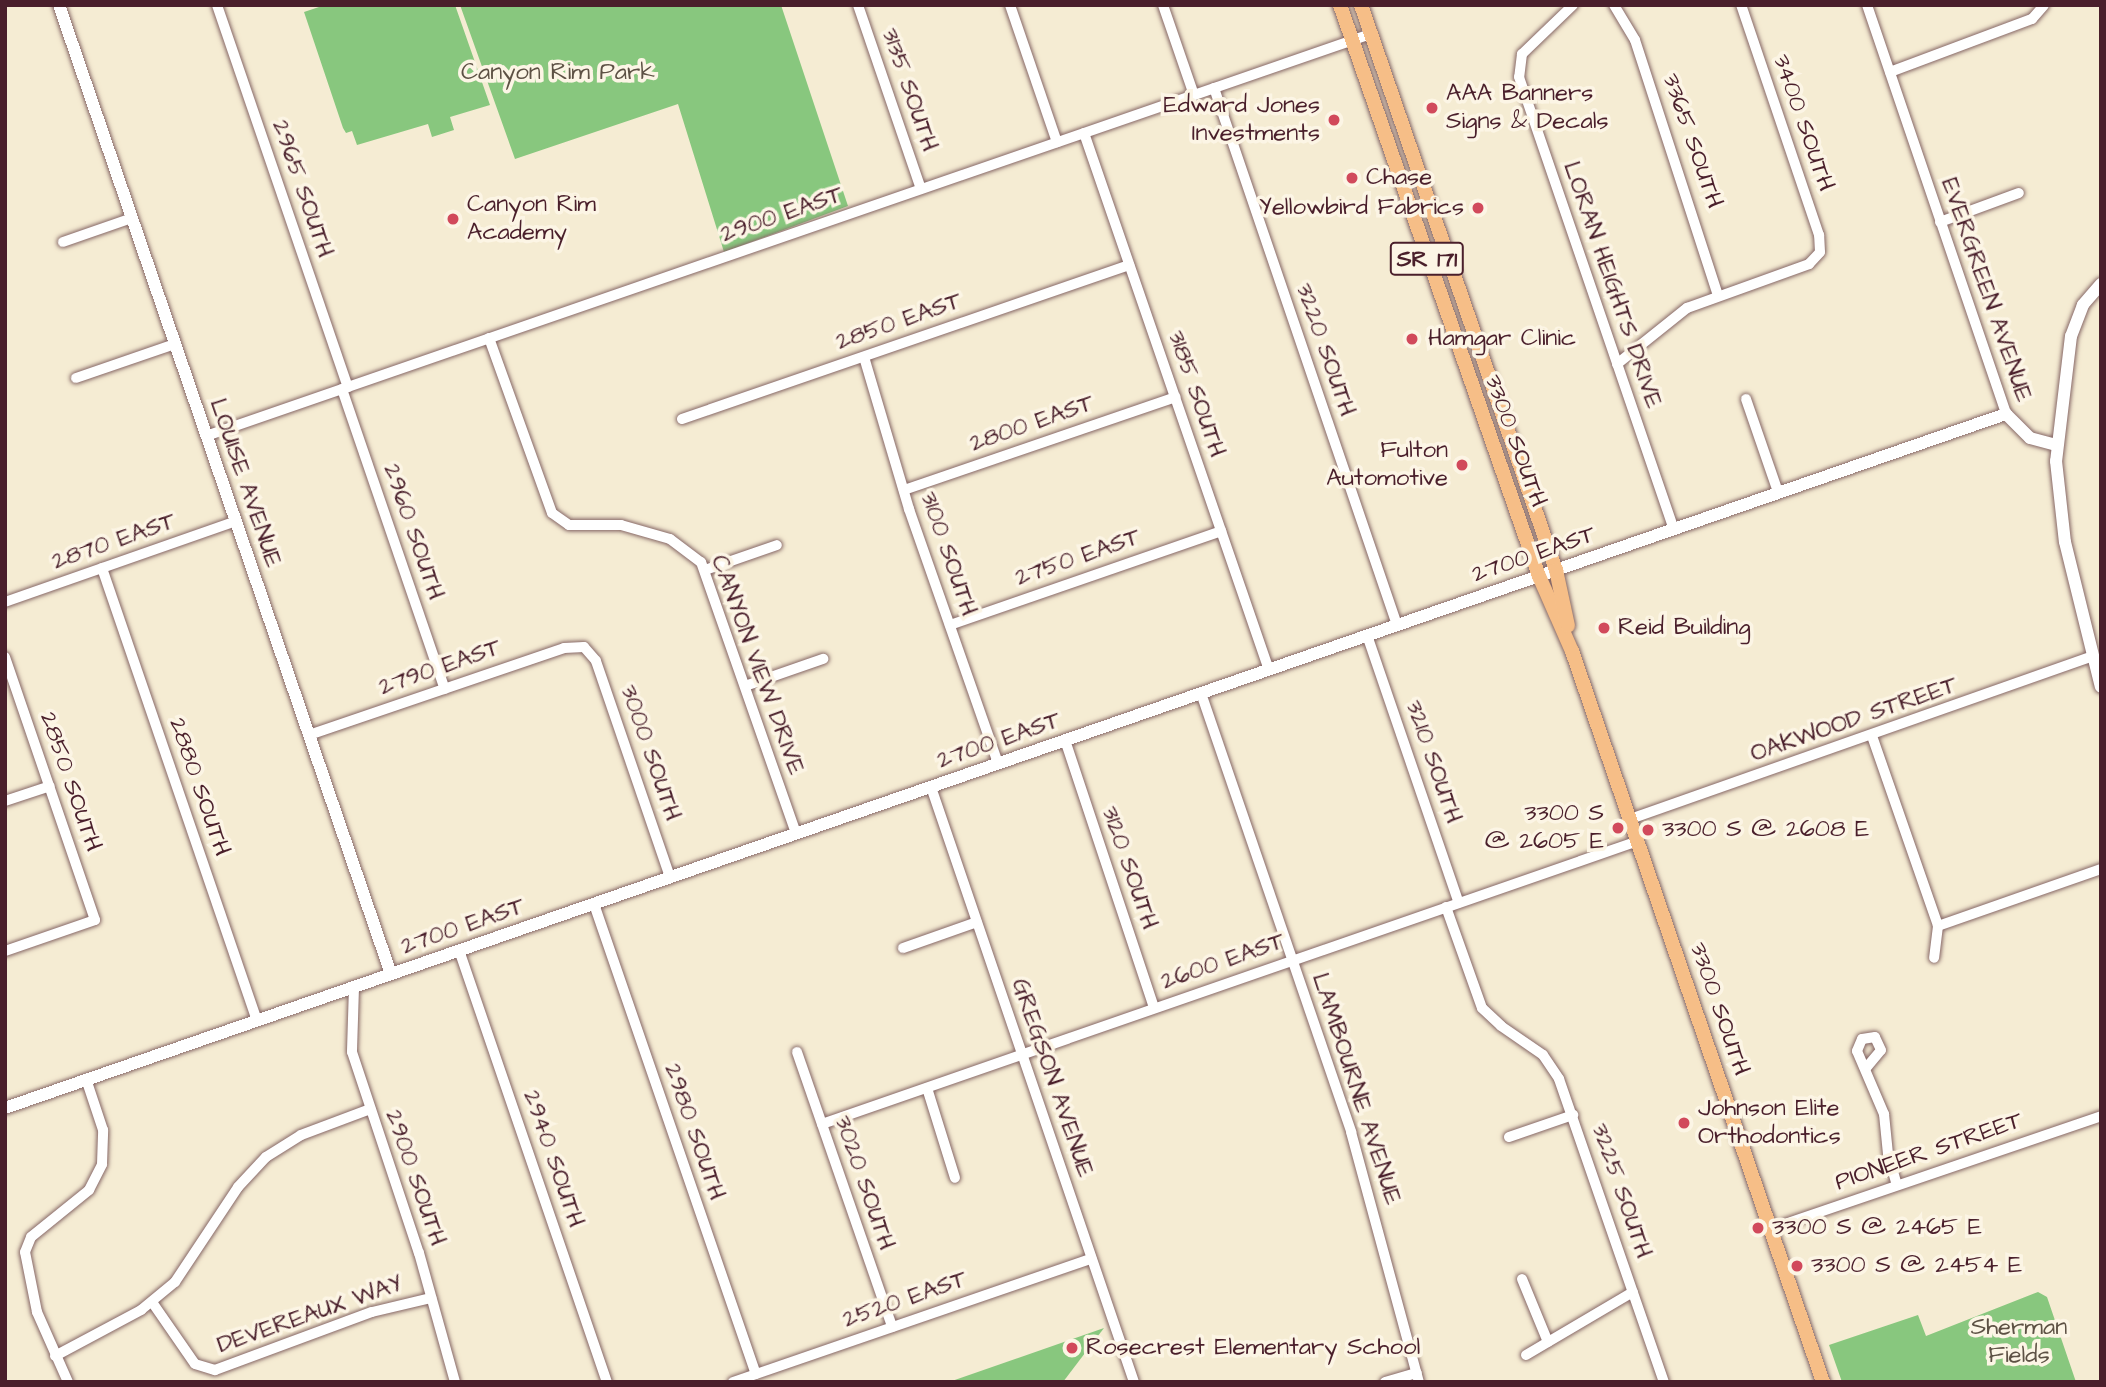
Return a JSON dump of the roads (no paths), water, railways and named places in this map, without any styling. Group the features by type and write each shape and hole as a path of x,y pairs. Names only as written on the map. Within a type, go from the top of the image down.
{"main road":[{"name":"3300 SOUTH","path":"1340,5 1539,576 1572,651 1823,1382"},
{"name":"3300 SOUTH","path":"1361,5 1556,570 1572,651"}],"street":[{"name":"LOUISE AVENUE","path":"59,5 391,974"},
{"name":"2965 SOUTH","path":"217,5 345,388"},
{"name":"3135 SOUTH","path":"858,5 921,189"},
{"path":"1010,5 1057,142"},
{"path":"1163,5 1194,95"},
{"name":"LORAN HEIGHTS DRIVE","path":"1573,5 1522,54 1521,84 1673,528"},
{"name":"3365 SOUTH","path":"1614,5 1635,40 1718,296"},
{"name":"3400 SOUTH","path":"1718,296 1805,265 1819,256 1819,235 1741,5"},
{"name":"EVERGREEN AVENUE","path":"1867,5 2006,414 2030,438 2057,445"},
{"path":"1890,72 2032,19 2044,5"},
{"name":"2900 EAST","path":"206,436 1371,34"},
{"name":"3220 SOUTH","path":"1214,88 1397,625"},
{"name":"3185 SOUTH","path":"1084,133 1269,670"},
{"path":"1940,222 2019,193"},
{"path":"63,242 132,218"},
{"name":"2850 EAST","path":"682,419 1129,265"},
{"path":"2101,284 2083,305 2071,336 2057,445 2062,524 2091,657 2101,687"},
{"path":"1617,363 1682,312 1718,296"},
{"name":"CANYON VIEW DRIVE","path":"489,338 552,513 569,525 621,524 670,539 692,552 705,570 796,834"},
{"path":"76,378 175,344"},
{"name":"3100 SOUTH","path":"864,356 904,490 998,763"},
{"name":"2960 SOUTH","path":"345,388 445,689"},
{"name":"2800 EAST","path":"904,490 1175,397"},
{"path":"1746,399 1777,492"},
{"name":"2700 EAST","path":"5,1108 2006,414"},
{"name":"2870 EAST","path":"5,602 236,521"},
{"name":"2750 EAST","path":"950,625 1221,531"},
{"path":"705,570 777,545"},
{"name":"2880 SOUTH","path":"102,568 257,1020"},
{"name":"3210 SOUTH","path":"1367,635 1459,903"},
{"name":"2790 EAST","path":"309,735 564,648 584,647"},
{"name":"3000 SOUTH","path":"584,647 596,661 670,877"},
{"name":"2850 SOUTH","path":"5,657 95,920 5,951"},
{"name":"OAKWOOD STREET","path":"1630,819 2091,657"},
{"path":"745,686 823,659"},
{"name":"LAMBOURNE AVENUE","path":"1201,693 1368,1191 1418,1377"},
{"path":"1872,736 1938,926 1934,958"},
{"name":"3120 SOUTH","path":"1065,740 1154,1009"},
{"path":"5,801 50,786"},
{"name":"GREGSON AVENUE","path":"931,787 1134,1382"},
{"name":"2600 EAST","path":"822,1124 1637,841"},
{"path":"1938,926 2101,869"},
{"name":"2980 SOUTH","path":"594,904 755,1374"},
{"name":"3225 SOUTH","path":"1446,907 1479,1001 1511,1033 1550,1062 1573,1115 1663,1381"},
{"path":"903,948 977,922"},
{"name":"2940 SOUTH","path":"459,950 607,1382"},
{"name":"2900 SOUTH","path":"354,987 350,1044 431,1297 455,1382"},
{"name":"3020 SOUTH","path":"797,1052 892,1327"},
{"path":"1866,1068 1884,1114 1888,1154 1897,1185"},
{"path":"68,1382 37,1312 26,1243 82,1197 98,1173 103,1129 86,1080"},
{"path":"927,1087 955,1178"},
{"path":"55,1356 152,1303 185,1272 238,1187 266,1157 301,1135 370,1109"},
{"path":"1509,1137 1573,1115"},
{"name":"PIONEER STREET","path":"1770,1228 2101,1116"},
{"name":"2520 EAST","path":"733,1382 1091,1259"},
{"path":"1522,1279 1548,1342"},
{"path":"1526,1356 1633,1292"},
{"name":"DEVEREAUX WAY","path":"152,1303 191,1359 210,1370 372,1312 431,1297"},
{"path":"1385,1382 1418,1377"}],"place":[{"name":"AAA Banners Signs & Decals","path":"1432,108"},
{"name":"Edward Jones Investments","path":"1334,120"},
{"name":"Chase","path":"1352,178"},
{"name":"Yellowbird Fabrics","path":"1478,208"},
{"name":"Canyon Rim Academy","path":"453,219"},
{"name":"Hamgar Clinic","path":"1412,339"},
{"name":"Fulton Automotive","path":"1462,465"},
{"name":"Reid Building","path":"1604,628"},
{"name":"3300 S @ 2605 E","path":"1618,828"},
{"name":"3300 S @ 2608 E","path":"1648,830"},
{"name":"Johnson Elite Orthodontics","path":"1684,1123"},
{"name":"3300 S @ 2465 E","path":"1758,1228"},
{"name":"3300 S @ 2454 E","path":"1797,1266"},
{"name":"Rosecrest Elementary School","path":"1072,1348"}],"park label":[{"name":"Canyon Rim Park","path":"558,73"},
{"name":"Sherman Fields","path":"2019,1342"}]}
